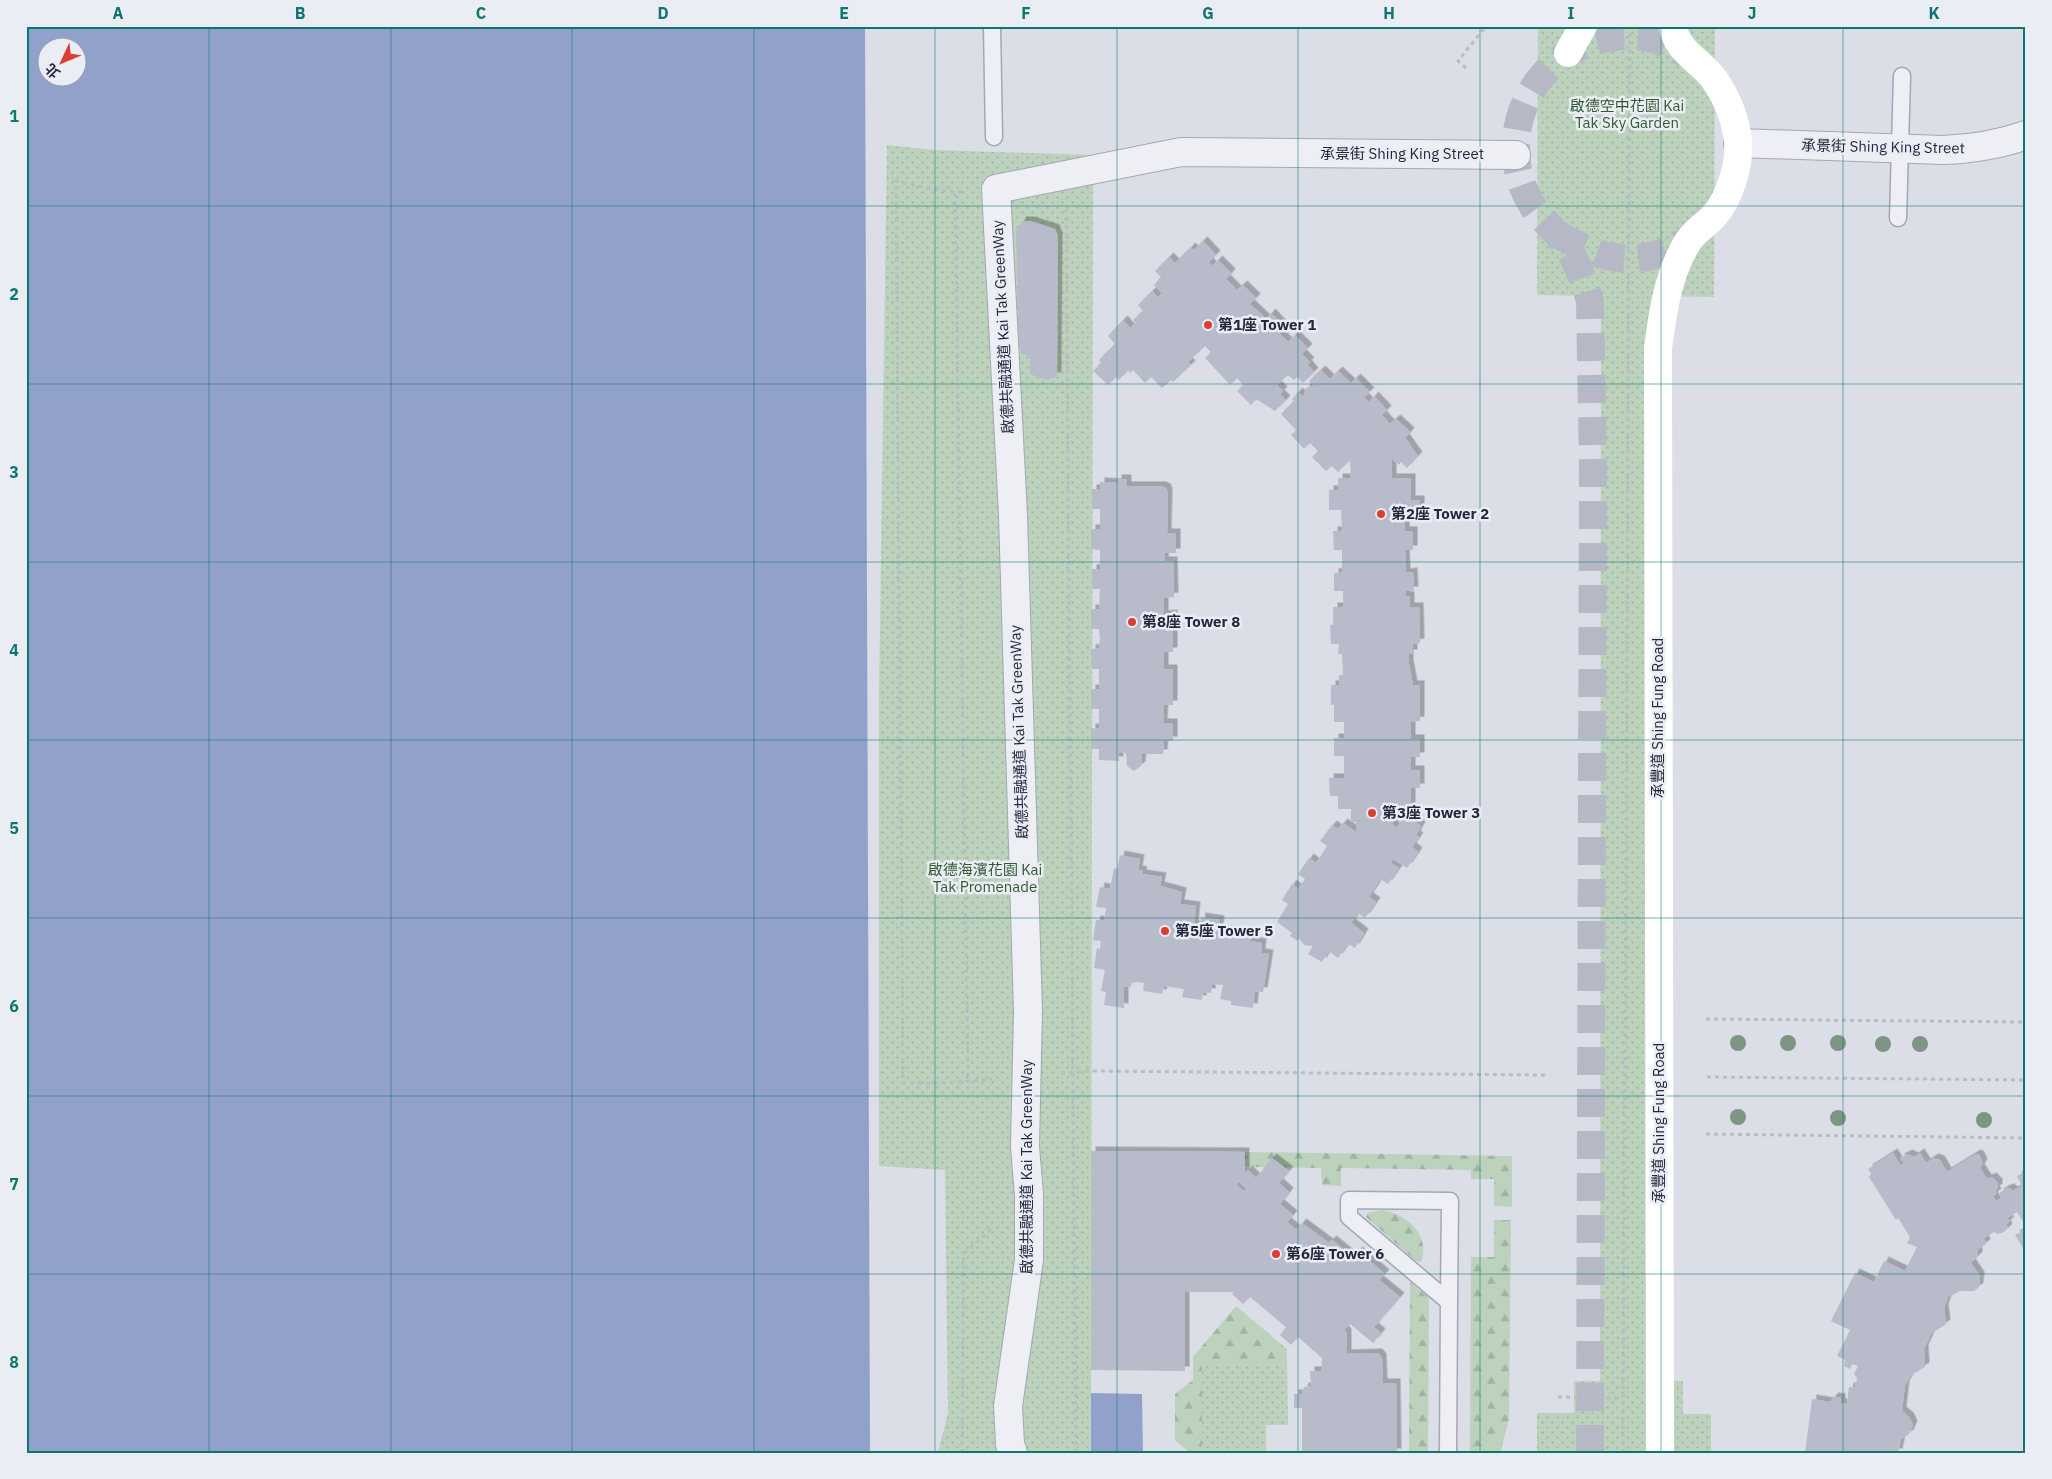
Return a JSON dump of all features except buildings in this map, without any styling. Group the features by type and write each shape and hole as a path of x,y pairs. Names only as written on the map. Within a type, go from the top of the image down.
{"street":[{"path":"1568,53 1584,26"},
{"name":"承豐道 Shing Fung Road","path":"1660,1453 1658,348 1663,305 1670,280 1687,241 1715,215 1733,181 1738,143 1731,109 1713,78 1687,54 1674,33 1673,26"},
{"name":"承景街 Shing King Street","path":"1738,143 1901,149 1974,149 2002,143 2026,134"},
{"name":"承景街 Shing King Street","path":"996,189 1065,176 1093,168 1181,152 1516,154"},
{"name":"啟德共融通道 Kai Tak GreenWay","path":"996,189 1013,514 1028,1001 1025,1146 1030,1195 1030,1260 1008,1406 1010,1444 1013,1453"}],"lane":[{"path":"992,26 994,137"},
{"path":"1898,218 1902,76"},
{"path":"1448,1453 1450,1201 1349,1200 1349,1217 1449,1302"}],"path":[{"path":"1466,68 1458,61 1486,26"},
{"path":"1623,1453 1630,26"},
{"path":"1639,26 1704,26"},
{"path":"1065,176 1076,1453"},
{"path":"996,189 955,193 896,181 903,1082 947,1083 1074,1072 1545,1075"},
{"path":"955,193 968,1080"},
{"path":"1706,1019 2026,1022"},
{"path":"1707,1077 2026,1080"},
{"path":"1706,1134 2026,1138"},
{"path":"962,1453 964,1254 1030,1195"},
{"path":"1558,1397 1623,1398"}],"green space":[{"name":"啟德空中花園 Kai Tak Sky Garden","path":"1538,26 1715,26 1714,297 1659,296 1658,1381 1683,1381 1683,1414 1711,1414 1711,1453 1537,1453 1537,1413 1574,1413 1574,1381 1600,1381 1601,296 1537,295"},
{"name":"啟德海濱花園 Kai Tak Promenade","path":"887,145 935,150 1093,155 1091,1453 938,1453 948,1413 945,1170 879,1166 879,696"},
{"path":"1245,1152 1512,1156 1512,1207 1494,1206 1494,1179 1471,1179 1471,1170 1341,1168 1341,1186 1322,1185 1321,1168 1245,1167"},
{"path":"1382,1210 1400,1216 1414,1227 1422,1243 1421,1262 1416,1261 1366,1217 1368,1213"},
{"path":"1494,1220 1511,1220 1509,1419 1500,1453 1470,1453 1471,1257 1494,1257"},
{"path":"1410,1282 1429,1298 1428,1453 1409,1453"},
{"path":"1236,1306 1287,1349 1287,1364 1202,1364 1202,1453 1190,1453 1175,1440 1175,1394 1193,1380 1193,1357"},
{"path":"1202,1364 1287,1364 1288,1425 1266,1425 1266,1451 1287,1453 1202,1453"}],"water":[{"path":"26,26 865,26 870,1453 26,1453"},
{"path":"1091,1393 1142,1394 1143,1453 1091,1453"}],"tunnel":[{"path":"1590,1453 1593,468 1590,301 1573,257 1563,241 1532,205 1522,185 1517,165 1516,144 1518,123 1535,85 1548,69 1575,49 1597,40 1633,36 1656,40 1687,54"},
{"path":"1559,235 1581,247 1603,255 1626,258 1656,255 1687,241"}],"place":[{"name":"第1座 Tower 1","path":"1208,325"},
{"name":"第2座 Tower 2","path":"1381,514"},
{"name":"第8座 Tower 8","path":"1132,622"},
{"name":"第3座 Tower 3","path":"1372,813"},
{"name":"第5座 Tower 5","path":"1165,931"},
{"name":"第6座 Tower 6","path":"1276,1254"}]}
